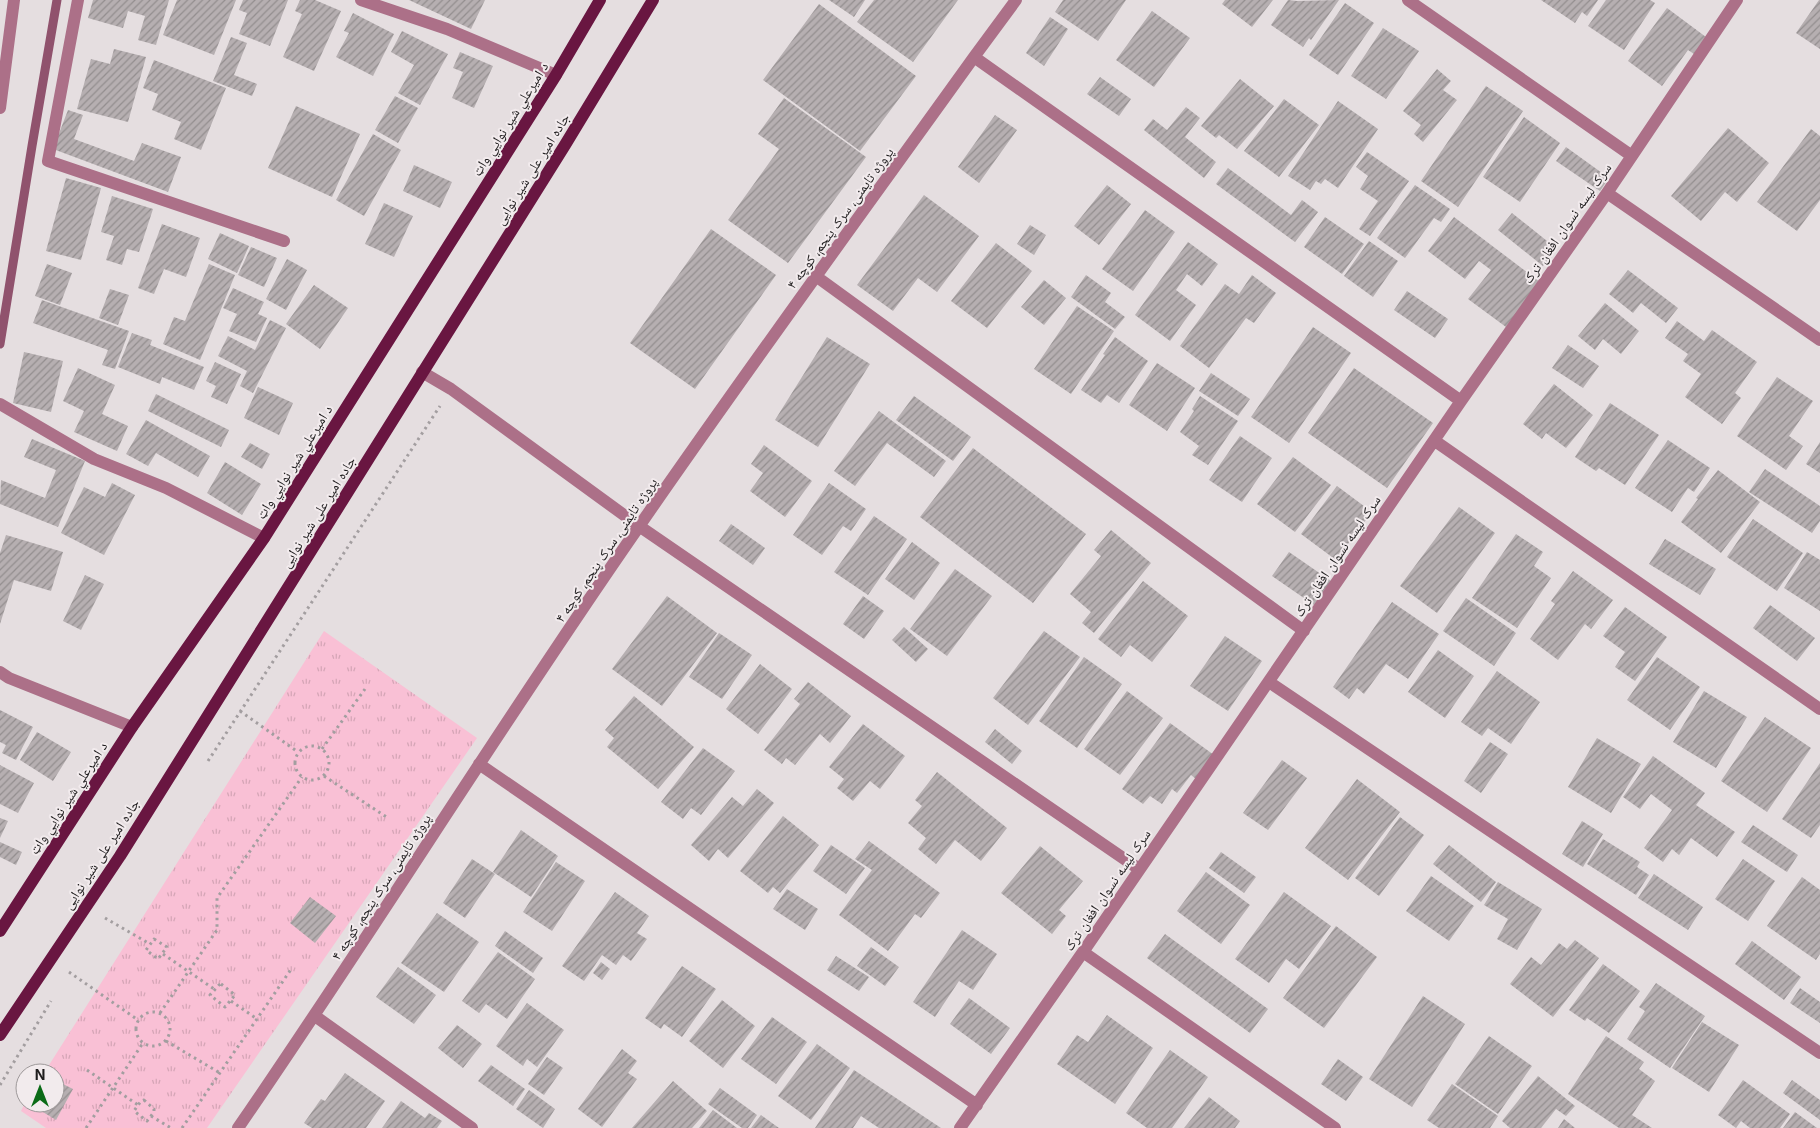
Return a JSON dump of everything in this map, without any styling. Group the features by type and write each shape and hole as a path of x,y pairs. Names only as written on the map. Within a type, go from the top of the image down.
{"main road":[{"name":"د امیرعلي شیر نوايي واټ","path":"0,931 132,727 264,538 556,75 600,0"},
{"name":"جاده امیر علی شیر نوایی","path":"0,1035 120,856 560,153 653,0"}],"street":[{"path":"0,108 14,0"},
{"path":"78,0 48,160 284,241"},
{"path":"361,0 447,29 556,75"},
{"name":"پروژه تایمنی، سرک پنجم، کوچه ۴","path":"238,1128 315,1016 479,764 639,526 1016,0"},
{"path":"1408,0 1632,156"},
{"name":"سرک لیسه نسوان افغان‌ ترک","path":"960,1128 1461,401 1607,193 1737,0"},
{"path":"974,57 1461,401"},
{"path":"1607,193 1820,340"},
{"path":"817,277 1304,631"},
{"path":"422,372 451,389 639,526 1139,869"},
{"path":"0,404 94,459 166,488 264,538"},
{"path":"1434,441 1820,710"},
{"path":"0,672 9,678 132,727"},
{"path":"1269,682 1820,1053"},
{"path":"479,764 977,1105"},
{"path":"1083,952 1335,1128"},
{"path":"315,1016 472,1128"}],"path":[{"path":"208,761 451,389"},
{"path":"322,748 365,689"},
{"path":"240,711 298,752"},
{"path":"314,745 322,748 329,757 330,767 324,776 313,780 302,777 294,766 298,752 305,747 314,745"},
{"path":"324,776 388,818"},
{"path":"160,1013 217,930 217,898 302,777"},
{"path":"100,926 110,910"},
{"path":"105,918 150,944"},
{"path":"156,938 167,947 163,954 157,959 146,950 156,938"},
{"path":"163,954 214,990"},
{"path":"74,965 69,972 138,1020"},
{"path":"182,1128 292,968"},
{"path":"221,984 235,995 231,1001 224,1007 210,994 221,984"},
{"path":"0,1085 54,997"},
{"path":"231,1001 257,1019"},
{"path":"152,1012 160,1013 170,1025 170,1034 166,1041 159,1045 151,1046 143,1043 136,1029 138,1020 152,1012"},
{"path":"166,1041 220,1073"},
{"path":"86,1128 143,1043"},
{"path":"88,1070 138,1105"},
{"path":"144,1100 154,1109 151,1116 147,1121 134,1112 144,1100"},
{"path":"151,1116 171,1128"}],"green space":[{"path":"324,631 477,738 207,1128 46,1128 24,1113 65,1113 65,1063 50,1063"}],"building":[{"path":"93,0 169,0 156,45 138,40 145,16 128,11 123,28 88,18"},
{"path":"177,0 236,0 214,55 163,35"},
{"path":"243,0 288,0 270,46 239,34 247,13 239,10"},
{"path":"300,0 315,0 341,11 314,71 283,57 302,14 295,11"},
{"path":"409,0 485,0 471,29"},
{"path":"829,0 865,0 854,17"},
{"path":"874,0 958,0 913,62 857,22"},
{"path":"1063,0 1126,0 1098,41 1055,12"},
{"path":"1225,0 1273,0 1252,27 1222,4"},
{"path":"1288,0 1339,0 1311,40 1309,38 1303,47 1271,25"},
{"path":"1541,0 1598,0 1587,16 1582,12 1575,23"},
{"path":"1606,0 1650,0 1655,3 1624,50 1588,26"},
{"path":"1820,0 1820,49 1796,33"},
{"path":"1345,3 1374,23 1338,75 1309,55"},
{"path":"819,4 916,76 860,151 763,80"},
{"path":"1667,8 1706,37 1694,54 1688,50 1662,86 1628,61"},
{"path":"1152,11 1190,38 1154,87 1116,60"},
{"path":"353,13 394,34 373,76 336,57 349,33 344,31"},
{"path":"1050,17 1068,29 1044,66 1026,53"},
{"path":"1383,28 1419,51 1386,99 1351,76"},
{"path":"402,31 448,54 420,105 398,93 414,65 391,52"},
{"path":"231,37 247,43 234,75 257,84 252,96 213,81"},
{"path":"114,49 146,57 128,122 77,109 91,59 110,64"},
{"path":"460,52 493,66 474,108 452,98 463,72 453,68"},
{"path":"154,60 226,88 201,150 174,139 181,122 152,110 158,94 143,88"},
{"path":"1437,69 1451,81 1443,90 1457,100 1423,142 1414,134 1421,125 1403,111"},
{"path":"1100,77 1131,99 1119,116 1087,94"},
{"path":"1240,79 1274,106 1237,149 1219,135 1216,138 1201,126"},
{"path":"1486,86 1523,111 1458,207 1421,181"},
{"path":"395,96 418,108 398,143 375,130"},
{"path":"784,98 866,157 788,263 728,220 779,149 758,134"},
{"path":"1284,99 1319,125 1279,177 1244,151"},
{"path":"1338,101 1378,129 1338,188 1325,179 1321,184 1316,181 1310,190 1288,176"},
{"path":"296,106 360,134 332,197 268,168"},
{"path":"1186,107 1200,118 1185,137 1216,162 1204,178 1144,130 1153,119 1167,130"},
{"path":"68,110 83,115 74,139 134,161 142,143 181,157 168,192 53,149"},
{"path":"995,115 1017,130 979,183 958,167"},
{"path":"1524,117 1560,143 1520,202 1483,177"},
{"path":"1728,128 1769,163 1737,202 1725,192 1701,221 1671,196"},
{"path":"1811,129 1820,136 1820,200 1797,231 1757,202"},
{"path":"373,134 401,150 364,216 336,200"},
{"path":"1566,147 1609,178 1600,191 1556,161"},
{"path":"1367,152 1409,181 1370,236 1359,229 1378,201 1360,189 1368,176 1356,167"},
{"path":"414,165 452,182 440,208 403,191"},
{"path":"1228,168 1291,215 1302,200 1318,212 1295,242 1216,184"},
{"path":"66,178 101,188 81,260 46,251"},
{"path":"1107,185 1131,204 1099,245 1074,226"},
{"path":"1415,185 1450,209 1441,222 1434,218 1405,258 1377,238"},
{"path":"924,195 979,236 937,292 918,278 893,311 857,285"},
{"path":"112,196 153,209 139,252 127,249 122,265 106,260 114,236 101,232"},
{"path":"384,203 413,216 394,257 365,244"},
{"path":"1145,210 1175,232 1133,291 1102,269"},
{"path":"1512,213 1557,249 1543,266 1498,230"},
{"path":"1325,217 1364,244 1342,274 1304,247"},
{"path":"1454,217 1540,282 1506,327 1468,299 1491,270 1479,261 1465,279 1428,251"},
{"path":"162,224 200,238 186,277 164,269 154,294 138,288"},
{"path":"1030,225 1046,235 1034,255 1017,244"},
{"path":"711,229 776,275 695,389 630,343"},
{"path":"220,233 249,246 237,273 208,259"},
{"path":"1369,241 1398,261 1373,297 1344,276"},
{"path":"1188,242 1218,264 1202,286 1187,274 1176,290 1196,305 1170,341 1135,315"},
{"path":"996,243 1032,271 987,328 951,301"},
{"path":"251,247 277,258 264,287 238,275"},
{"path":"287,259 307,270 286,310 266,299"},
{"path":"47,264 72,273 60,305 35,296"},
{"path":"209,264 235,275 200,360 163,344 174,317 185,321"},
{"path":"1628,270 1678,308 1666,323 1641,303 1633,313 1609,294"},
{"path":"1086,275 1111,293 1105,302 1125,317 1115,329 1071,297"},
{"path":"1252,275 1276,293 1254,323 1246,318 1209,368 1180,346 1225,284 1239,294"},
{"path":"1044,280 1066,298 1044,325 1021,307"},
{"path":"314,285 348,308 320,349 286,324"},
{"path":"233,288 264,302 258,314 267,318 256,342 229,331 237,314 223,308"},
{"path":"110,289 129,295 118,325 99,318"},
{"path":"1407,291 1448,319 1435,338 1394,310"},
{"path":"42,300 129,331 115,369 102,365 108,350 33,323"},
{"path":"1605,303 1639,331 1621,354 1603,339 1595,350 1578,336"},
{"path":"1077,306 1114,331 1071,394 1034,369"},
{"path":"270,320 286,328 253,393 240,386 247,371 218,356 228,336 255,350"},
{"path":"1677,321 1704,341 1712,330 1757,362 1735,393 1741,398 1722,424 1685,397 1701,374 1683,361 1688,354 1665,338"},
{"path":"1313,327 1351,353 1289,443 1251,417"},
{"path":"132,333 152,340 150,345 204,367 194,390 162,377 160,384 118,367"},
{"path":"827,337 870,364 818,447 775,420"},
{"path":"1115,337 1148,361 1119,403 1107,395 1101,403 1081,390"},
{"path":"1568,345 1599,366 1583,388 1552,368"},
{"path":"24,352 63,361 51,412 13,403"},
{"path":"215,362 241,374 227,404 211,397 216,386 206,381"},
{"path":"1157,363 1195,388 1167,431 1129,405"},
{"path":"78,368 115,385 102,414 128,426 117,451 74,432 84,411 63,401"},
{"path":"1354,368 1433,423 1387,488 1308,433"},
{"path":"1211,373 1250,399 1238,416 1199,391"},
{"path":"1777,377 1813,401 1789,436 1803,446 1786,470 1737,436"},
{"path":"1554,384 1593,415 1566,448 1546,433 1542,439 1523,424"},
{"path":"258,387 293,403 279,435 244,418"},
{"path":"156,394 229,430 221,447 148,411"},
{"path":"914,396 971,437 953,461 896,420"},
{"path":"1200,396 1238,421 1208,465 1192,455 1199,446 1180,432 1194,411 1192,409"},
{"path":"1610,403 1659,435 1625,485 1599,468 1596,471 1575,457"},
{"path":"879,411 946,461 934,477 887,443 855,486 834,471"},
{"path":"146,420 210,456 198,477 156,453 148,466 126,454"},
{"path":"1240,436 1272,458 1242,502 1209,480"},
{"path":"32,439 85,461 58,527 0,504 1,480 45,498 56,470 24,457"},
{"path":"1668,440 1710,468 1694,492 1688,488 1672,512 1635,488"},
{"path":"1820,442 1820,473 1806,464"},
{"path":"250,443 270,454 262,469 241,457"},
{"path":"764,445 812,481 785,517 750,491 763,473 751,464"},
{"path":"973,448 1086,534 1033,603 920,517"},
{"path":"1293,457 1331,485 1295,532 1257,504"},
{"path":"225,462 261,484 242,515 207,493"},
{"path":"1765,469 1820,506 1820,521 1812,533 1749,492"},
{"path":"1718,470 1760,502 1721,553 1681,522 1698,499 1696,498"},
{"path":"112,483 135,495 104,555 61,533 84,487 105,497"},
{"path":"829,483 866,509 851,531 843,526 822,555 793,535"},
{"path":"1337,486 1372,512 1336,560 1301,534"},
{"path":"1459,507 1495,533 1437,613 1400,586"},
{"path":"874,516 907,539 868,595 834,572"},
{"path":"1753,519 1803,553 1777,591 1727,557"},
{"path":"731,524 765,548 753,565 719,541"},
{"path":"1111,530 1151,563 1094,633 1082,623 1091,612 1070,594 1101,556 1094,550"},
{"path":"1516,534 1543,552 1534,566 1551,578 1517,628 1472,598"},
{"path":"6,535 63,552 51,591 14,580 0,624 0,553"},
{"path":"1665,539 1716,569 1700,595 1649,564"},
{"path":"912,542 940,563 914,600 885,579"},
{"path":"1289,552 1331,581 1314,605 1272,576"},
{"path":"1807,552 1820,560 1820,611 1784,588"},
{"path":"955,569 992,596 947,656 910,629"},
{"path":"1573,571 1613,600 1591,629 1585,624 1558,660 1530,639 1555,604 1551,601"},
{"path":"85,575 104,584 81,630 63,621"},
{"path":"1143,581 1188,616 1152,662 1130,645 1121,657 1098,639"},
{"path":"667,596 717,633 662,706 612,669"},
{"path":"863,596 884,611 864,639 843,624"},
{"path":"1466,598 1516,633 1494,666 1443,631"},
{"path":"1392,602 1439,634 1408,679 1386,664 1364,694 1357,688 1349,699 1333,687"},
{"path":"1770,605 1815,638 1797,661 1753,628"},
{"path":"1625,607 1667,637 1635,681 1615,667 1625,652 1603,636"},
{"path":"904,627 928,649 916,662 892,640"},
{"path":"1044,631 1080,657 1028,725 993,698"},
{"path":"719,633 752,655 722,699 689,677"},
{"path":"1225,636 1262,661 1228,711 1190,686"},
{"path":"1438,650 1474,676 1445,718 1408,692"},
{"path":"1084,657 1122,684 1077,748 1039,721"},
{"path":"1657,657 1700,687 1670,730 1627,700"},
{"path":"760,664 792,689 758,734 726,709"},
{"path":"1497,671 1540,702 1511,744 1488,728 1482,736 1461,722"},
{"path":"808,682 851,716 830,743 820,734 795,765 786,758 782,764 764,750 800,704 794,699"},
{"path":"1127,691 1163,718 1120,775 1084,749"},
{"path":"1704,691 1747,717 1716,768 1673,742"},
{"path":"634,696 694,747 658,789 607,747 614,738 605,730"},
{"path":"0,710 33,727 16,760 2,753 6,745 0,742"},
{"path":"1765,717 1811,748 1767,812 1721,781"},
{"path":"1170,723 1214,755 1196,779 1191,775 1177,793 1172,789 1162,804 1150,796 1143,804 1122,789"},
{"path":"863,724 905,756 880,789 870,781 853,801 837,788 844,779 829,767"},
{"path":"995,729 1022,751 1012,764 985,742"},
{"path":"37,732 71,752 53,781 20,760"},
{"path":"1597,738 1641,764 1611,813 1568,787"},
{"path":"1490,742 1508,754 1481,793 1464,781"},
{"path":"703,748 735,771 701,815 691,808 683,819 661,802"},
{"path":"1653,756 1705,793 1696,805 1735,832 1717,857 1691,838 1679,855 1672,849 1663,862 1644,848 1672,810 1651,794 1640,809 1623,797"},
{"path":"1282,760 1307,778 1268,830 1243,813"},
{"path":"1820,763 1820,825 1811,838 1782,819"},
{"path":"0,765 34,783 18,813 0,804"},
{"path":"937,772 1007,828 981,861 955,840 936,864 918,849 926,838 908,823 922,806 915,800"},
{"path":"1357,779 1400,812 1348,880 1305,848"},
{"path":"757,789 774,803 728,858 718,849 709,861 691,845 732,797 743,806"},
{"path":"783,816 819,845 780,893 773,887 768,893 740,871"},
{"path":"1400,817 1424,835 1379,896 1355,878"},
{"path":"0,818 8,821 0,838"},
{"path":"1582,821 1603,834 1583,867 1562,854"},
{"path":"1753,825 1798,855 1787,872 1741,842"},
{"path":"521,830 558,856 531,897 493,872"},
{"path":"1603,839 1640,862 1637,867 1649,875 1636,895 1587,864"},
{"path":"869,841 940,893 921,918 915,914 888,951 839,915 872,870 855,859"},
{"path":"0,842 22,852 16,865 0,857"},
{"path":"831,845 865,868 846,894 813,871"},
{"path":"1449,845 1496,882 1481,902 1433,864"},
{"path":"1040,846 1083,881 1059,910 1066,916 1052,934 1001,893"},
{"path":"1221,852 1256,877 1244,893 1209,868"},
{"path":"472,859 495,874 465,918 443,903"},
{"path":"1743,859 1775,881 1748,921 1715,899"},
{"path":"556,862 585,881 552,931 523,912"},
{"path":"1206,872 1250,905 1221,944 1177,911"},
{"path":"1654,874 1703,907 1688,930 1638,898"},
{"path":"1431,876 1474,906 1449,941 1406,911"},
{"path":"1802,877 1820,890 1820,954 1816,960 1767,926"},
{"path":"1498,882 1542,909 1517,950 1497,939 1508,919 1484,905"},
{"path":"787,889 818,909 805,930 773,909"},
{"path":"615,892 649,916 637,933 647,939 631,961 623,955 616,965 602,955 584,981 562,966"},
{"path":"1284,892 1331,926 1299,969 1286,959 1269,983 1235,959"},
{"path":"310,897 336,916 315,943 290,923"},
{"path":"437,913 479,942 444,992 401,963"},
{"path":"1336,926 1377,957 1324,1028 1283,998"},
{"path":"962,930 997,954 973,990 959,981 935,1017 913,1002"},
{"path":"505,931 543,958 533,973 495,946"},
{"path":"1165,934 1268,1009 1250,1033 1147,958"},
{"path":"1575,940 1599,958 1553,1017 1510,984 1531,957 1541,965 1559,943 1567,949"},
{"path":"1752,941 1801,977 1784,1000 1735,964"},
{"path":"871,947 899,967 885,986 857,966"},
{"path":"498,952 535,979 507,1019 486,1004 479,1013 462,1001"},
{"path":"836,956 869,977 859,991 827,970"},
{"path":"601,962 610,969 602,980 593,973"},
{"path":"1603,964 1640,991 1609,1033 1587,1018 1585,1021 1569,1010"},
{"path":"682,966 716,989 682,1037 664,1024 661,1029 645,1018"},
{"path":"398,967 436,995 414,1024 376,997"},
{"path":"1656,983 1705,1016 1670,1068 1627,1039 1645,1011 1639,1007"},
{"path":"1800,988 1820,1002 1820,1023 1790,1003"},
{"path":"1423,996 1465,1024 1412,1107 1369,1079"},
{"path":"969,998 1010,1028 991,1054 950,1024"},
{"path":"722,1000 755,1026 723,1068 689,1041"},
{"path":"527,1003 564,1030 537,1067 527,1059 523,1066 496,1046"},
{"path":"1107,1015 1153,1048 1115,1104 1057,1064 1077,1035 1088,1042"},
{"path":"772,1017 807,1042 776,1084 741,1059"},
{"path":"1702,1022 1739,1045 1709,1092 1672,1068"},
{"path":"457,1025 482,1044 463,1068 438,1048"},
{"path":"1489,1036 1532,1066 1498,1114 1455,1084"},
{"path":"1606,1036 1644,1062 1639,1069 1655,1081 1632,1115 1652,1128 1619,1128 1568,1094"},
{"path":"817,1044 850,1068 811,1120 778,1096"},
{"path":"622,1049 637,1061 628,1073 637,1079 602,1127 578,1109"},
{"path":"1170,1050 1208,1077 1172,1128 1147,1128 1126,1113"},
{"path":"547,1057 563,1068 544,1095 528,1084"},
{"path":"1338,1059 1363,1077 1346,1101 1321,1084"},
{"path":"491,1065 525,1089 513,1106 478,1081"},
{"path":"854,1070 941,1128 879,1128 861,1116 853,1128 815,1128"},
{"path":"345,1073 385,1101 366,1128 312,1128 304,1123 321,1099 325,1101"},
{"path":"1538,1076 1575,1106 1566,1116 1556,1109 1541,1128 1510,1128 1502,1121"},
{"path":"1743,1080 1790,1114 1780,1128 1750,1128 1741,1121 1736,1128 1718,1115"},
{"path":"1792,1080 1820,1100 1820,1120 1783,1093"},
{"path":"673,1081 707,1111 692,1128 632,1128"},
{"path":"1452,1084 1498,1116 1490,1128 1439,1128 1427,1120"},
{"path":"65,1085 73,1089 65,1104"},
{"path":"720,1088 757,1115 748,1128 742,1128 708,1104"},
{"path":"529,1090 555,1109 543,1128 516,1109"},
{"path":"1209,1097 1240,1121 1235,1128 1184,1128"},
{"path":"401,1101 425,1118 429,1113 442,1121 437,1128 382,1128"},
{"path":"713,1110 737,1128 699,1128"},
{"path":"1795,1112 1817,1128 1783,1128"},
{"path":"45,1113 60,1113 56,1120"},
{"path":"761,1115 772,1123 779,1128 751,1128"},
{"path":"1564,1119 1575,1128 1558,1128"}],"waterway":[{"path":"0,344 57,0"}]}
